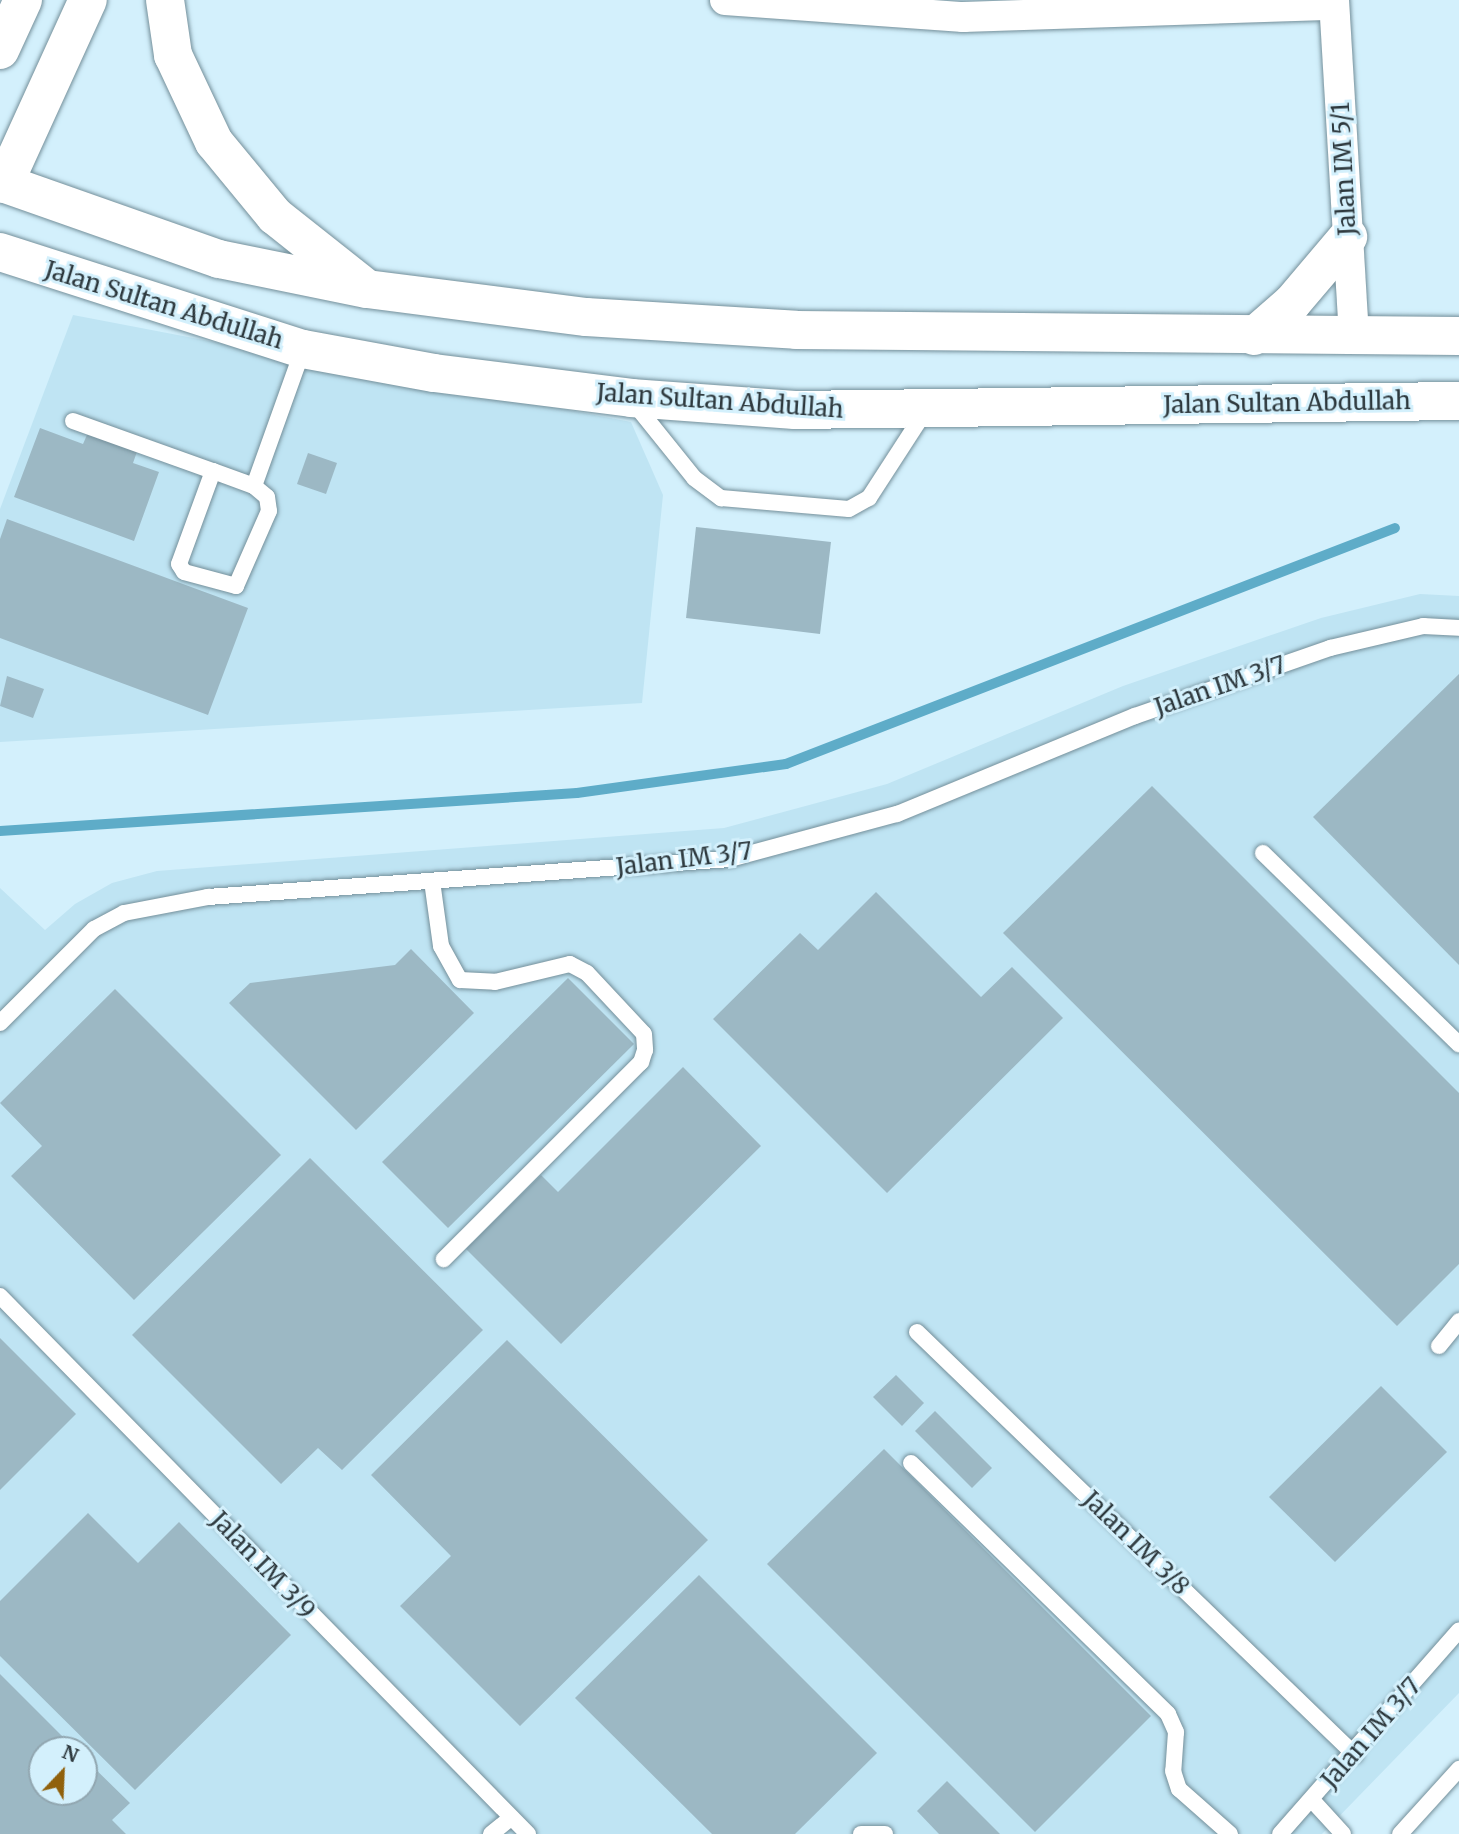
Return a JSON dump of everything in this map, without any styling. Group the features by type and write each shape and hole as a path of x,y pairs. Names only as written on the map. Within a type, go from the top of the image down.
{"main road":[{"path":"0,50 23,0"},
{"path":"88,0 2,183 205,255 367,289 586,317 796,330 1354,338 1459,335"},
{"path":"164,0 173,55 214,142 275,216 367,289"},
{"path":"1254,336 1292,303 1348,237"},
{"name":"Jalan Sultan Abdullah","path":"0,252 303,349 434,373 631,398 794,410 1459,401"}],"street":[{"path":"725,0 964,8 1334,2"},
{"name":"Jalan IM 5/1","path":"1334,2 1354,338"}],"lane":[{"path":"254,486 303,349"},
{"path":"631,398 694,478 722,498 849,509 869,498 928,408"},
{"path":"73,421 213,471 254,486 267,497 269,511 242,582 229,588 184,572 179,564 213,471"},
{"name":"Jalan IM 3/7","path":"0,1023 76,945 124,913 208,897 730,859 897,814 1135,716 1330,648 1423,626 1459,628"},
{"path":"1263,853 1459,1044"},
{"path":"432,881 441,947 460,980 495,982 570,964 587,972 644,1034 645,1050 641,1062 444,1259"},
{"name":"Jalan IM 3/9","path":"0,1296 528,1834"},
{"path":"1439,1346 1459,1321"},
{"name":"Jalan IM 3/8","path":"918,1332 1355,1755"},
{"path":"911,1463 1168,1714 1176,1732 1172,1771 1178,1789 1230,1834"},
{"name":"Jalan IM 3/7","path":"1280,1834 1355,1755 1459,1631"},
{"path":"1400,1834 1459,1769"},
{"path":"1312,1800 1343,1834"},
{"path":"491,1834 511,1818"},
{"path":"861,1834 886,1834"}],"shaded area":[{"path":"73,315 631,422 663,495 642,703 0,742 0,509"},
{"path":"1420,594 1459,596 1459,1693 1322,1834 0,1834 0,888 45,930 75,904 112,883 157,871 724,828 887,784 1123,686 1321,618"}],"building":[{"path":"40,428 83,444 90,428 139,446 133,463 159,472 134,541 14,497"},
{"path":"308,453 337,463 326,494 297,484"},
{"path":"7,519 248,608 208,715 0,638 0,539"},
{"path":"696,527 831,542 820,634 686,618"},
{"path":"1459,674 1459,965 1313,817"},
{"path":"7,676 44,689 33,718 0,706"},
{"path":"1152,786 1459,1093 1459,1264 1397,1326 1003,933"},
{"path":"876,892 981,997 1012,967 1063,1018 887,1193 713,1019 800,933 818,950"},
{"path":"411,949 474,1013 356,1130 229,1003 250,983 395,965"},
{"path":"568,978 634,1044 448,1228 382,1162"},
{"path":"115,989 281,1155 134,1300 11,1176 42,1146 0,1103"},
{"path":"683,1067 761,1146 561,1344 466,1249 541,1175 558,1192"},
{"path":"310,1158 483,1330 342,1470 318,1448 281,1484 132,1335"},
{"path":"0,1338 76,1414 0,1490"},
{"path":"507,1340 708,1540 520,1726 400,1606 451,1556 371,1475"},
{"path":"896,1375 924,1403 902,1426 873,1397"},
{"path":"1381,1386 1447,1452 1335,1562 1269,1497"},
{"path":"935,1411 992,1468 972,1488 915,1431"},
{"path":"884,1449 1151,1716 1035,1832 767,1564"},
{"path":"88,1513 138,1563 179,1522 291,1635 135,1790 98,1753 98,1736 81,1736 0,1656 0,1601"},
{"path":"699,1575 877,1753 795,1834 712,1834 575,1698"},
{"path":"0,1674 62,1736 28,1736 28,1806 98,1806 98,1772 130,1803 112,1820 126,1834 0,1834"},
{"path":"947,1781 1000,1834 939,1834 917,1811"}],"waterway":[{"path":"0,831 577,793 786,764 1395,528"}]}
